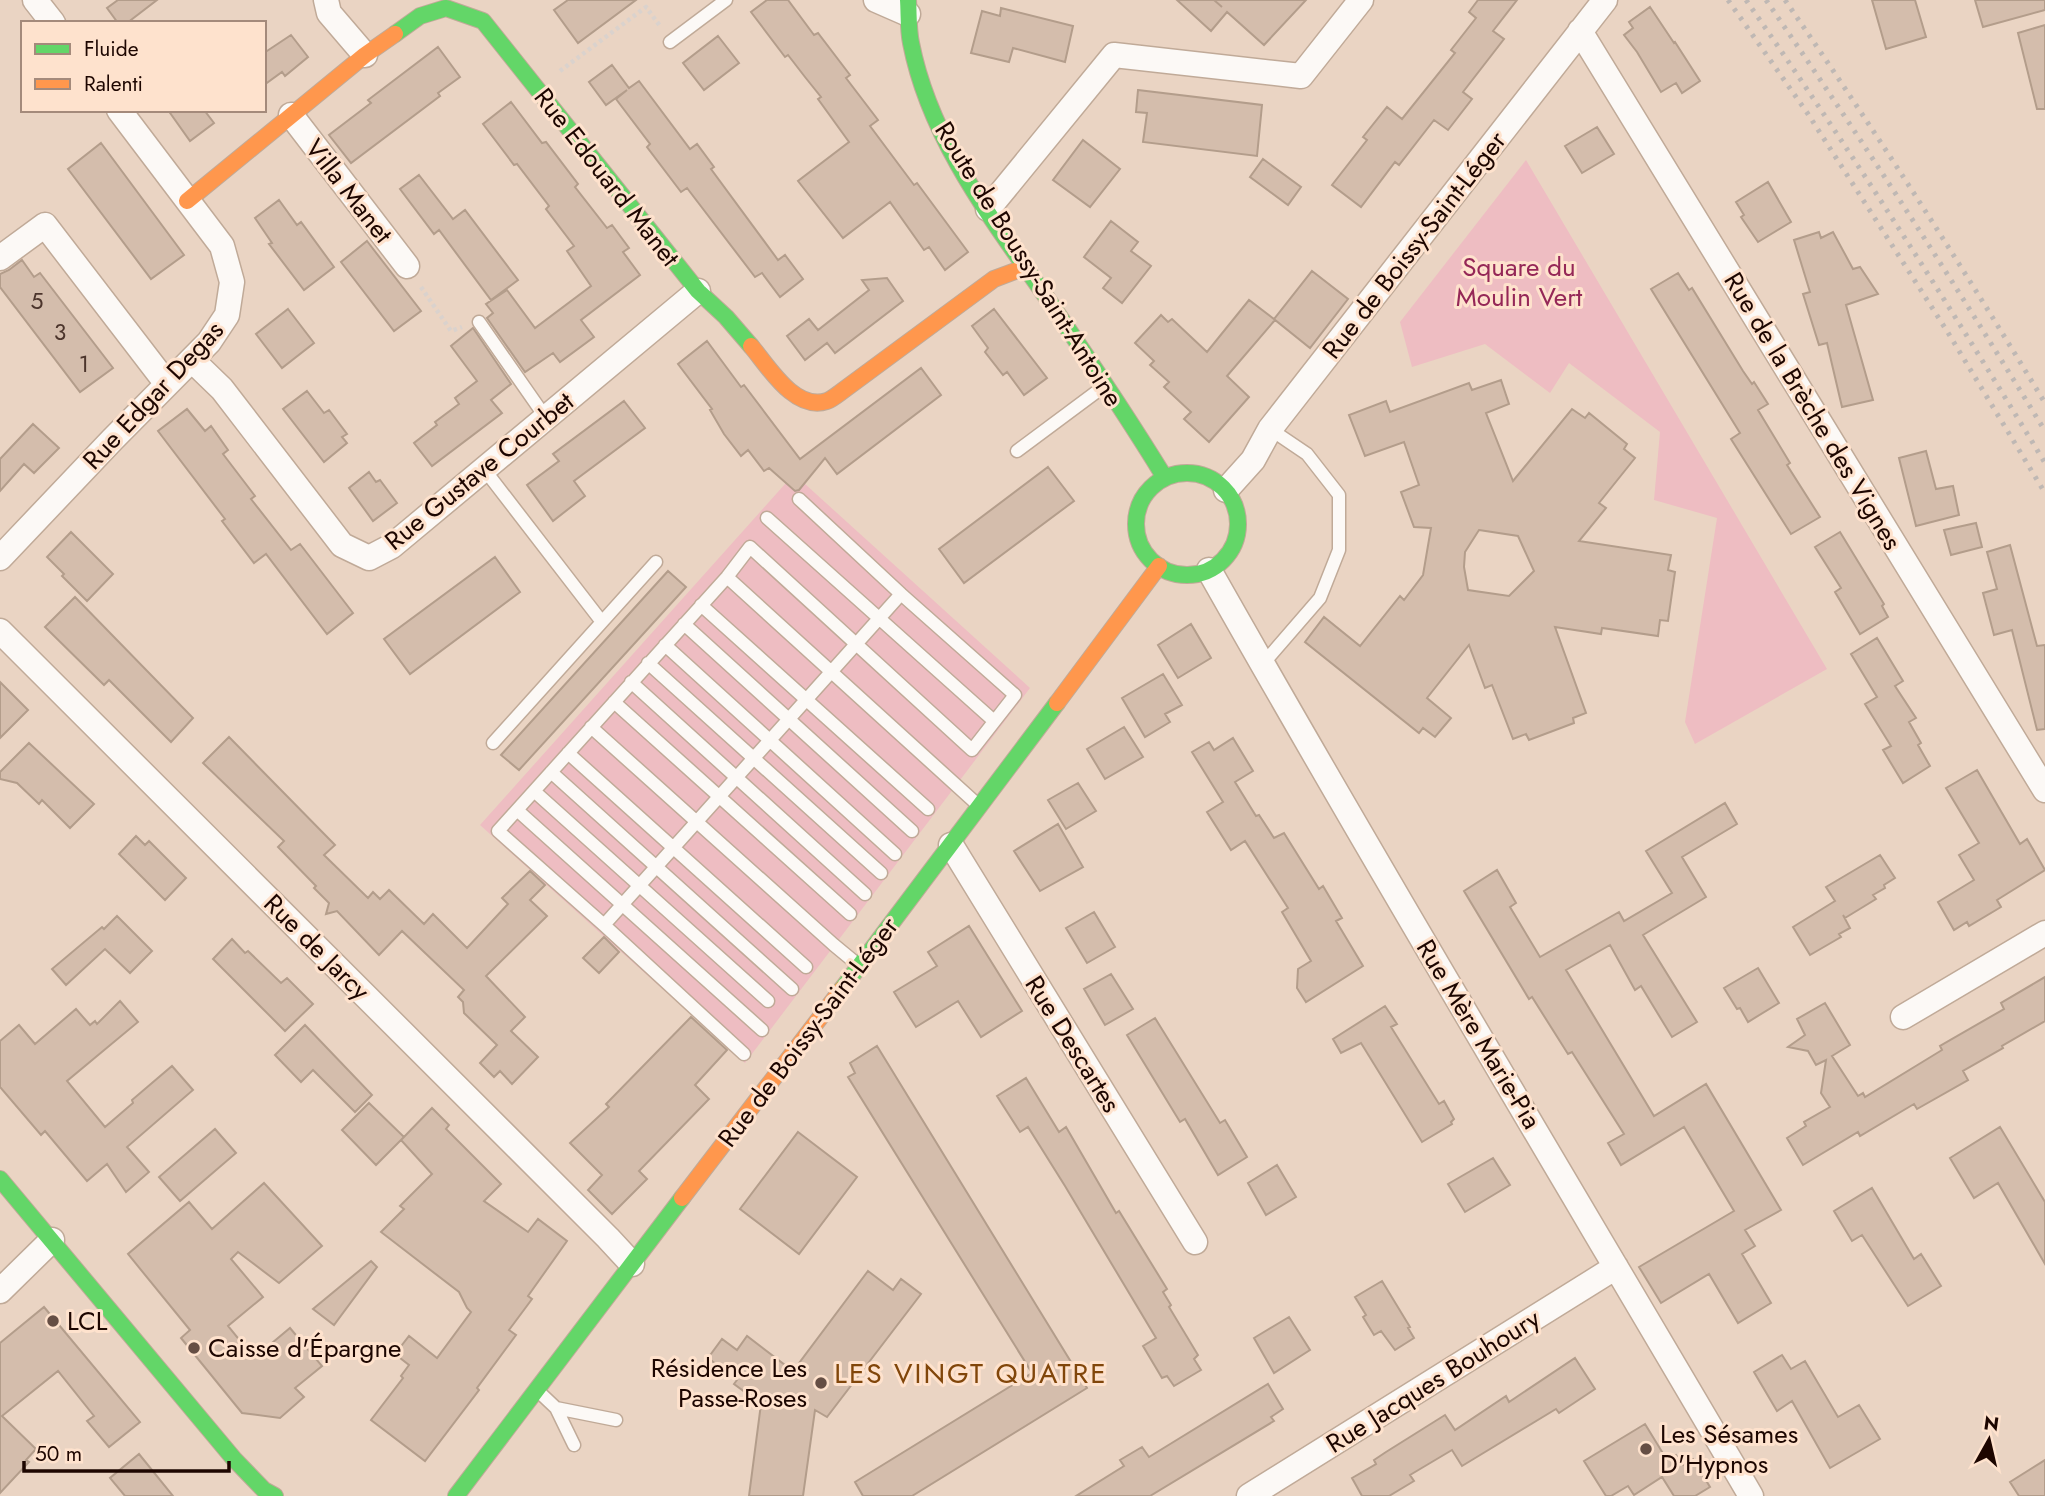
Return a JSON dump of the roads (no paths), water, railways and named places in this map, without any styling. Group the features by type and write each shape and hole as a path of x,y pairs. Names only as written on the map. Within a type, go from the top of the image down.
{"main road":[{"name":"Route de Boussy-Saint-Antoine","path":"908,7 913,54 923,89 947,145 1165,478"},
{"name":"Rue Edouard Manet","path":"187,201 365,55 420,16 446,8 483,21 698,291 726,317 792,394 809,402 826,401 841,393 994,279 1026,267"},
{"path":"1181,473 1198,474 1213,480 1226,490 1234,503 1238,519 1232,549 1222,561 1209,570 1192,575 1175,573 1158,566 1147,556 1139,543 1137,512 1152,486 1181,473"},
{"name":"Rue de Boissy-Saint-Léger","path":"456,1496 951,845 1158,566"},
{"path":"0,1179 234,1458 264,1490 275,1496"}],"street":[{"path":"35,0 51,21"},
{"path":"326,0 329,13 365,55"},
{"path":"876,0 908,7"},
{"path":"988,209 1114,55 1301,76 1361,0"},
{"name":"Rue de Boissy-Saint-Léger","path":"1226,490 1253,460 1270,429 1605,0"},
{"name":"Rue de la Brèche des Vignes","path":"1580,31 2045,790"},
{"name":"Rue Edgar Degas","path":"0,558 209,342 227,315 232,282 222,246 120,112"},
{"name":"Villa Manet","path":"291,115 407,266"},
{"path":"0,258 45,225 167,384"},
{"name":"Rue Gustave Courbet","path":"192,360 222,389 342,545 369,558 393,546 698,291"},
{"name":"Rue Mère Marie-Pia","path":"1209,570 1262,665 1751,1496"},
{"name":"Rue de Jarcy","path":"0,631 632,1264"},
{"name":"Rue Descartes","path":"951,845 1195,1242"},
{"path":"1903,1017 2045,933"},
{"path":"0,1291 52,1240"},
{"name":"Rue Jacques Bouhoury","path":"1249,1496 1616,1267"}],"lane":[{"path":"670,42 726,0"},
{"path":"478,322 546,418"},
{"path":"1017,451 1106,385"},
{"path":"1262,665 1320,598 1339,550 1339,495 1307,454 1270,429"},
{"path":"484,469 602,622"},
{"path":"744,1054 499,831 727,577 750,547 972,750 1015,695 799,499"},
{"path":"766,518 994,721"},
{"path":"493,743 656,562"},
{"path":"727,577 979,807"},
{"path":"604,925 901,594"},
{"path":"701,605 928,809"},
{"path":"684,624 912,831"},
{"path":"665,645 895,853"},
{"path":"648,663 881,873"},
{"path":"631,682 865,894"},
{"path":"614,702 850,914"},
{"path":"591,726 859,965"},
{"path":"568,753 806,967"},
{"path":"551,772 792,989"},
{"path":"534,791 768,1001"},
{"path":"517,810 762,1030"},
{"path":"537,1391 556,1408 574,1445"},
{"path":"556,1408 616,1420"}],"railway":[{"path":"1728,0 1808,114 1947,331 2045,493"},
{"path":"1746,0 1899,229 2045,463"},
{"path":"1766,0 1909,214 2045,431"},
{"path":"1785,0 1918,200 2045,403"}],"place":[{"name":"LCL","path":"53,1321"},
{"name":"Caisse d'Épargne","path":"194,1348"},
{"name":"Résidence Les Passe-Roses","path":"821,1383"},
{"name":"Les Sésames D'Hypnos","path":"1646,1449"}],"district":[{"name":"LES VINGT QUATRE","path":"971,1373"}],"park label":[{"name":"Square du Moulin Vert","path":"1519,282"}]}
